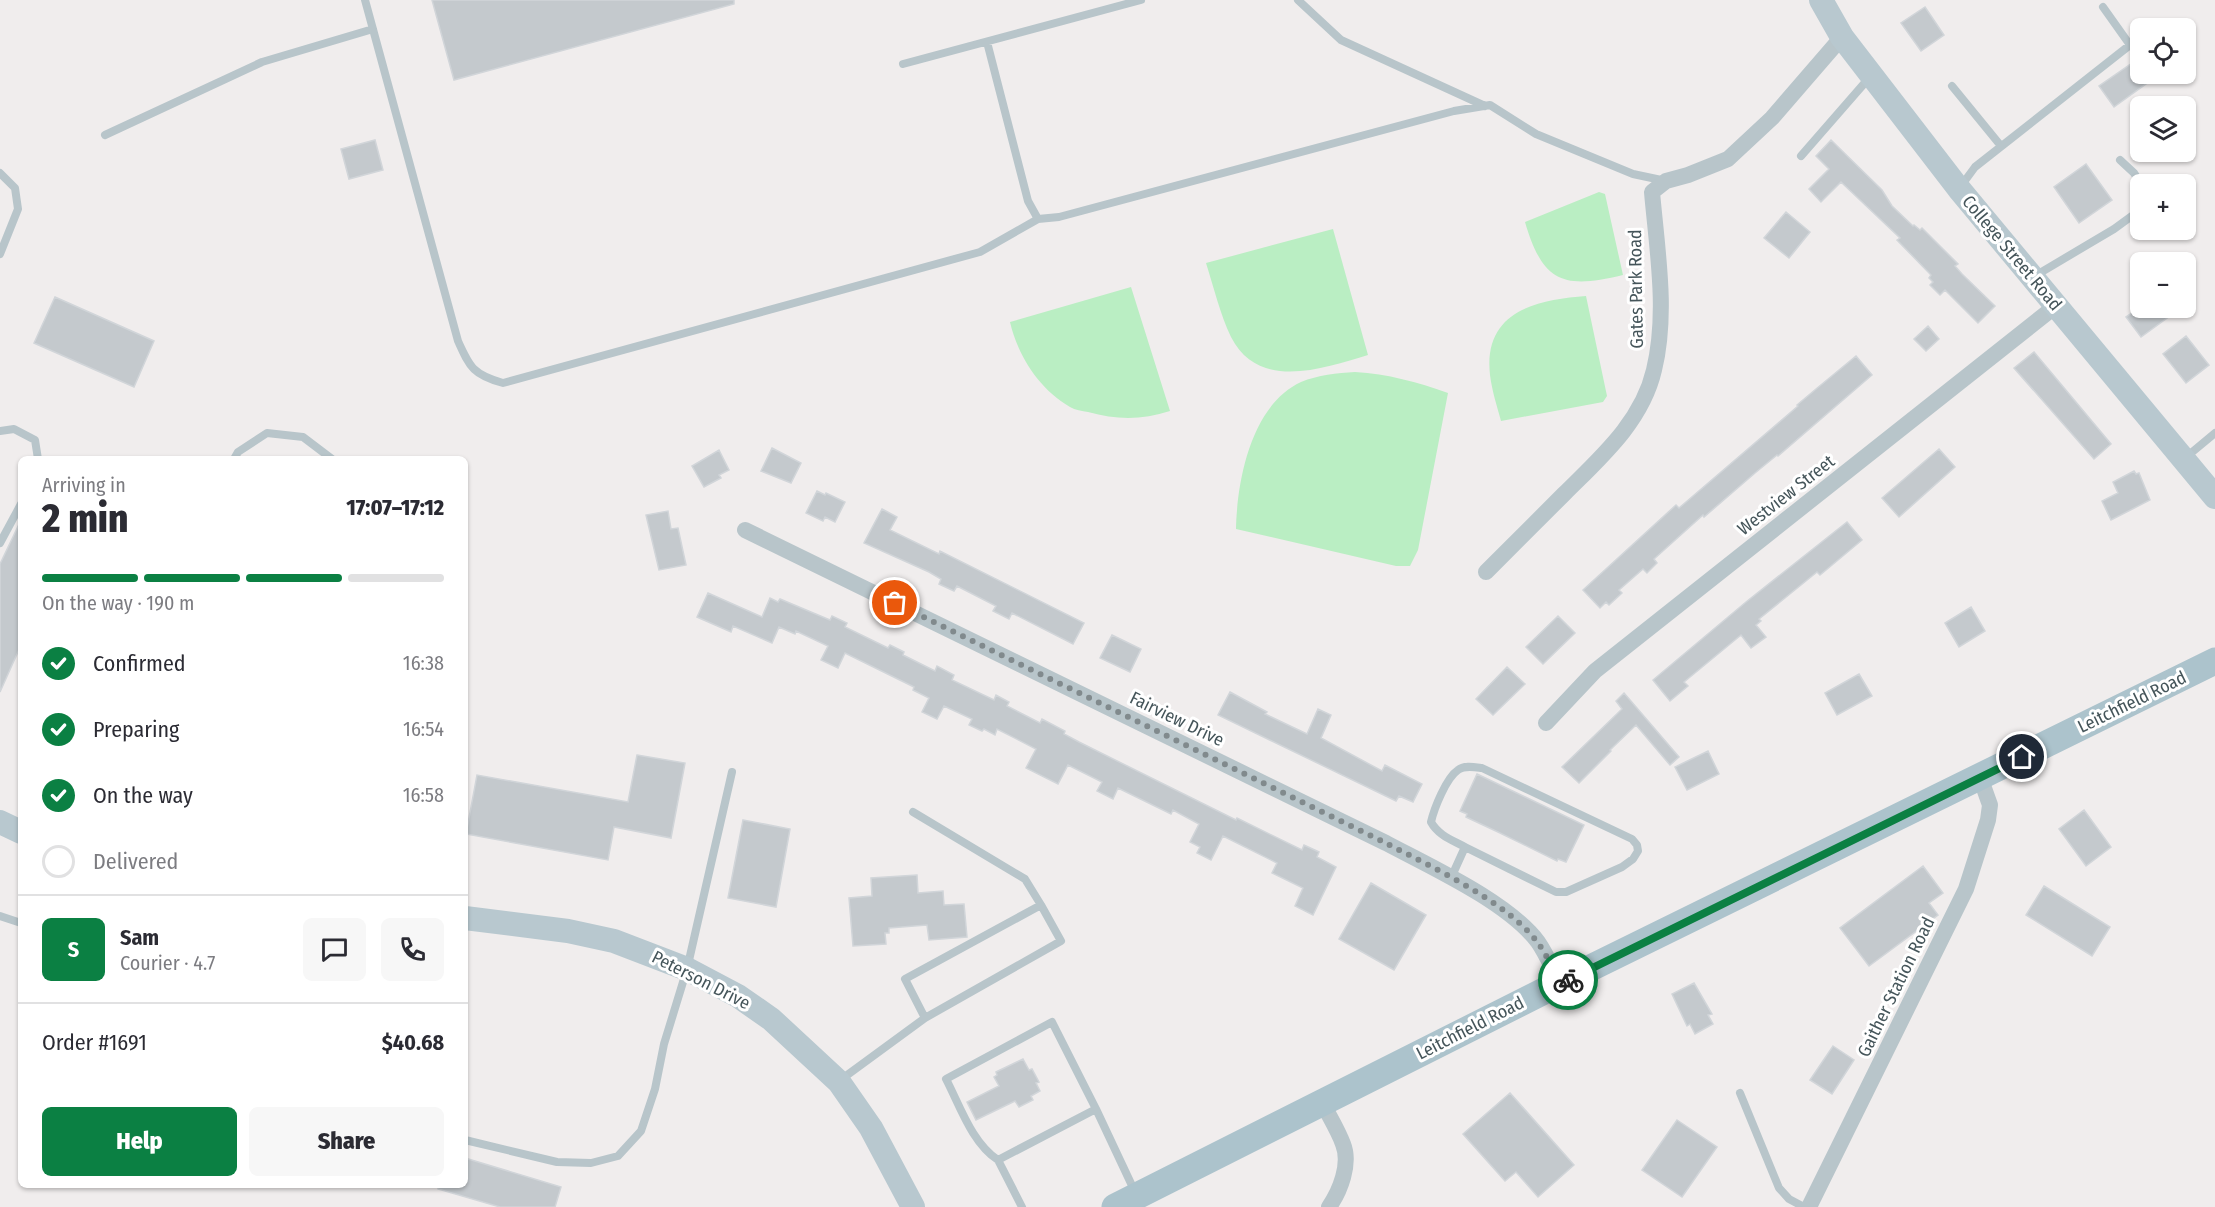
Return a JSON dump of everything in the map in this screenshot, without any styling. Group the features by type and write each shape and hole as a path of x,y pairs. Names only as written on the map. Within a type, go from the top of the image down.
{"main road":[{"name":"Leitchfield Road","path":"1126,1201 2215,661"}],"street":[{"name":"College Street Road","path":"1821,0 1842,37 1959,189 2185,458 2215,497"},
{"path":"1666,181 1688,176 1728,159 1772,118 1842,37"},
{"name":"Gates Park Road","path":"1486,572 1607,452 1636,414 1647,393 1654,372 1660,326 1652,192 1666,181"},
{"name":"Westview Street","path":"1546,723 1595,671 2057,306"},
{"name":"Fairview Drive","path":"745,530 1386,843 1451,878 1508,914 1524,928 1538,943 1560,984"},
{"name":"Gaither Station Road","path":"1809,1207 1966,889 1988,820 1990,805 1980,777"},
{"path":"0,822 18,831"},
{"name":"Peterson Drive","path":"468,918 568,931 614,941 687,969 738,996 771,1019 839,1082 871,1128 913,1207"},
{"path":"1322,1102 1345,1147 1342,1182 1329,1207"}],"lane":[{"path":"365,0 458,341 467,361 482,377 503,383 980,252 1038,219 1059,217 1454,111 1490,105 1547,139 1633,174 1666,181"},
{"path":"903,64 1141,0"},
{"path":"1298,0 1341,40 1485,106"},
{"path":"1959,189 1975,167 2130,45 2103,7"},
{"path":"105,135 262,62 372,29"},
{"path":"987,42 1028,201 1038,219"},
{"path":"1802,156 1872,75"},
{"path":"1952,86 2001,146"},
{"path":"2120,160 2135,174"},
{"path":"0,173 15,188 18,209 0,254"},
{"path":"2033,277 2130,217"},
{"path":"0,432 14,429 35,440 38,456"},
{"path":"236,456 267,432 303,437 328,456"},
{"path":"2185,458 2215,433"},
{"path":"0,543 18,510"},
{"path":"1473,766 1482,768 1632,839 1638,851 1633,859 1622,867 1566,892 1556,892 1465,847 1434,829 1431,822 1445,787 1454,774 1458,770 1473,766"},
{"path":"468,1141 557,1162 591,1163 618,1156 641,1131 655,1089 664,1044 687,969 732,772"},
{"path":"839,1082 925,1018 1061,941 1025,879 913,812"},
{"path":"1451,878 1465,847"},
{"path":"925,1018 905,979 1041,906"},
{"path":"0,916 18,922"},
{"path":"1022,1207 998,1160 986,1153 946,1079 1052,1022 1096,1109 1126,1201"},
{"path":"1740,1093 1779,1188 1789,1199 1804,1207"},
{"path":"998,1160 1096,1109"}],"green space":[{"path":"1599,192 1605,194 1623,275 1586,281 1571,281 1559,277 1549,270 1540,258 1525,222"},
{"path":"1333,229 1368,355 1313,370 1294,372 1258,365 1243,354 1231,337 1206,263"},
{"path":"1131,287 1170,411 1149,416 1119,418 1072,408 1049,391 1031,370 1018,347 1010,322"},
{"path":"1586,296 1607,396 1603,402 1501,421 1490,375 1490,353 1495,336 1504,323 1517,313 1532,306 1549,301"},
{"path":"1355,372 1402,379 1448,393 1418,550 1410,566 1396,566 1236,529 1244,467 1250,446 1270,408 1284,393 1301,382 1328,375"}],"building":[{"path":"432,0 734,0 734,4 454,80"},
{"path":"1925,7 1944,35 1921,51 1901,23"},
{"path":"2130,64 2130,84 2146,84 2114,107 2099,86"},
{"path":"375,140 383,170 349,179 341,149"},
{"path":"1831,140 1882,190 1892,206 1913,226 1920,230 1922,228 1958,264 1955,266 1962,274 1995,306 1978,323 1945,290 1940,295 1930,285 1933,282 1929,278 1931,275 1897,240 1900,238 1841,182 1821,202 1809,189 1829,169 1816,156"},
{"path":"2086,164 2112,200 2079,223 2054,187"},
{"path":"1786,212 1810,232 1789,258 1764,238"},
{"path":"55,297 154,341 134,387 34,343"},
{"path":"2130,314 2130,318 2167,318 2141,337 2126,317"},
{"path":"1928,326 1939,339 1926,351 1914,339"},
{"path":"2186,336 2209,365 2186,383 2163,354"},
{"path":"2034,352 2111,444 2094,459 2014,368"},
{"path":"1856,356 1872,375 1778,456 1704,517 1703,515 1654,559 1657,563 1647,573 1643,569 1619,590 1622,593 1609,605 1606,602 1600,608 1583,590 1676,505 1679,508"},
{"path":"772,448 801,463 791,483 761,471"},
{"path":"1939,449 1955,467 1899,517 1882,498"},
{"path":"719,450 729,470 719,475 721,478 704,487 692,466"},
{"path":"2134,471 2136,474 2139,473 2150,500 2111,520 2102,501 2118,493 2113,482"},
{"path":"817,491 845,502 835,522 825,517 823,521 806,513"},
{"path":"882,509 897,517 890,530 939,554 940,551 1084,623 1073,644 1012,613 1009,619 993,611 996,606 957,586 954,591 939,584 941,579 929,572 864,543"},
{"path":"668,511 671,529 678,528 686,565 659,570 646,515"},
{"path":"1847,522 1862,540 1820,575 1817,572 1759,619 1761,621 1756,625 1766,637 1751,648 1741,635 1684,682 1688,686 1670,701 1653,680"},
{"path":"18,526 18,652 0,692 0,564"},
{"path":"708,593 762,617 770,598 778,602 780,599 830,620 832,616 847,623 845,627 888,648 890,645 904,652 903,655 935,671 937,666 954,675 952,680 994,700 996,695 1009,702 1007,706 1040,723 1042,719 1065,731 1064,734 1079,742 1236,820 1237,818 1302,850 1304,845 1319,852 1317,857 1336,867 1313,915 1295,906 1303,888 1272,873 1277,863 1223,836 1211,860 1197,853 1200,847 1190,842 1199,824 1173,810 1171,814 1118,788 1113,799 1097,791 1102,782 1068,765 1058,784 1026,768 1036,749 997,729 995,735 969,725 972,719 944,706 937,719 922,712 929,698 913,690 914,687 845,653 838,668 821,660 828,646 796,631 795,634 779,627 772,643 733,626 731,632 697,617"},
{"path":"1971,607 1985,631 1959,647 1945,623"},
{"path":"1558,616 1575,633 1543,664 1526,647"},
{"path":"1112,635 1141,649 1130,672 1100,658"},
{"path":"1507,667 1525,684 1493,715 1476,699"},
{"path":"1859,674 1872,696 1837,715 1825,693"},
{"path":"1230,692 1267,712 1265,714 1307,734 1318,709 1331,715 1321,738 1382,771 1385,765 1422,784 1413,802 1399,796 1396,801 1218,715"},
{"path":"1624,693 1679,757 1670,765 1636,725 1579,783 1562,767 1622,709 1616,701"},
{"path":"1708,751 1719,774 1687,790 1675,767"},
{"path":"637,755 685,763 671,838 614,827 608,860 468,834 477,775 628,802"},
{"path":"1477,774 1584,825 1566,862 1558,859 1557,861 1466,817 1467,814 1460,811"},
{"path":"2084,810 2111,847 2086,866 2059,829"},
{"path":"743,820 790,829 776,907 728,898"},
{"path":"1923,866 1943,893 1929,903 1938,915 1869,966 1840,928"},
{"path":"917,875 918,893 943,891 944,905 964,904 967,937 929,940 927,925 889,928 889,933 885,933 886,944 853,946 849,898 872,896 871,878"},
{"path":"1371,883 1426,915 1394,970 1339,939"},
{"path":"2044,886 2110,927 2092,956 2026,915"},
{"path":"1694,983 1712,1014 1708,1015 1713,1024 1695,1034 1690,1024 1687,1026 1672,994"},
{"path":"1833,1046 1854,1060 1832,1094 1810,1080"},
{"path":"1023,1059 1039,1082 1036,1083 1040,1091 1031,1096 1033,1100 1019,1107 1015,1101 976,1120 967,1102 999,1086 994,1077 997,1075 996,1072"},
{"path":"1510,1093 1574,1165 1538,1197 1516,1172 1505,1181 1463,1134"},
{"path":"1677,1120 1717,1147 1682,1197 1642,1170"},
{"path":"468,1159 561,1187 555,1207 500,1207 438,1189 468,1188"}],"way so far":[{"path":"895,603 1386,843 1466,886 1508,914 1524,928 1538,943 1560,984 1568,980"}],"route":[{"path":"1568,980 2022,757"}]}
